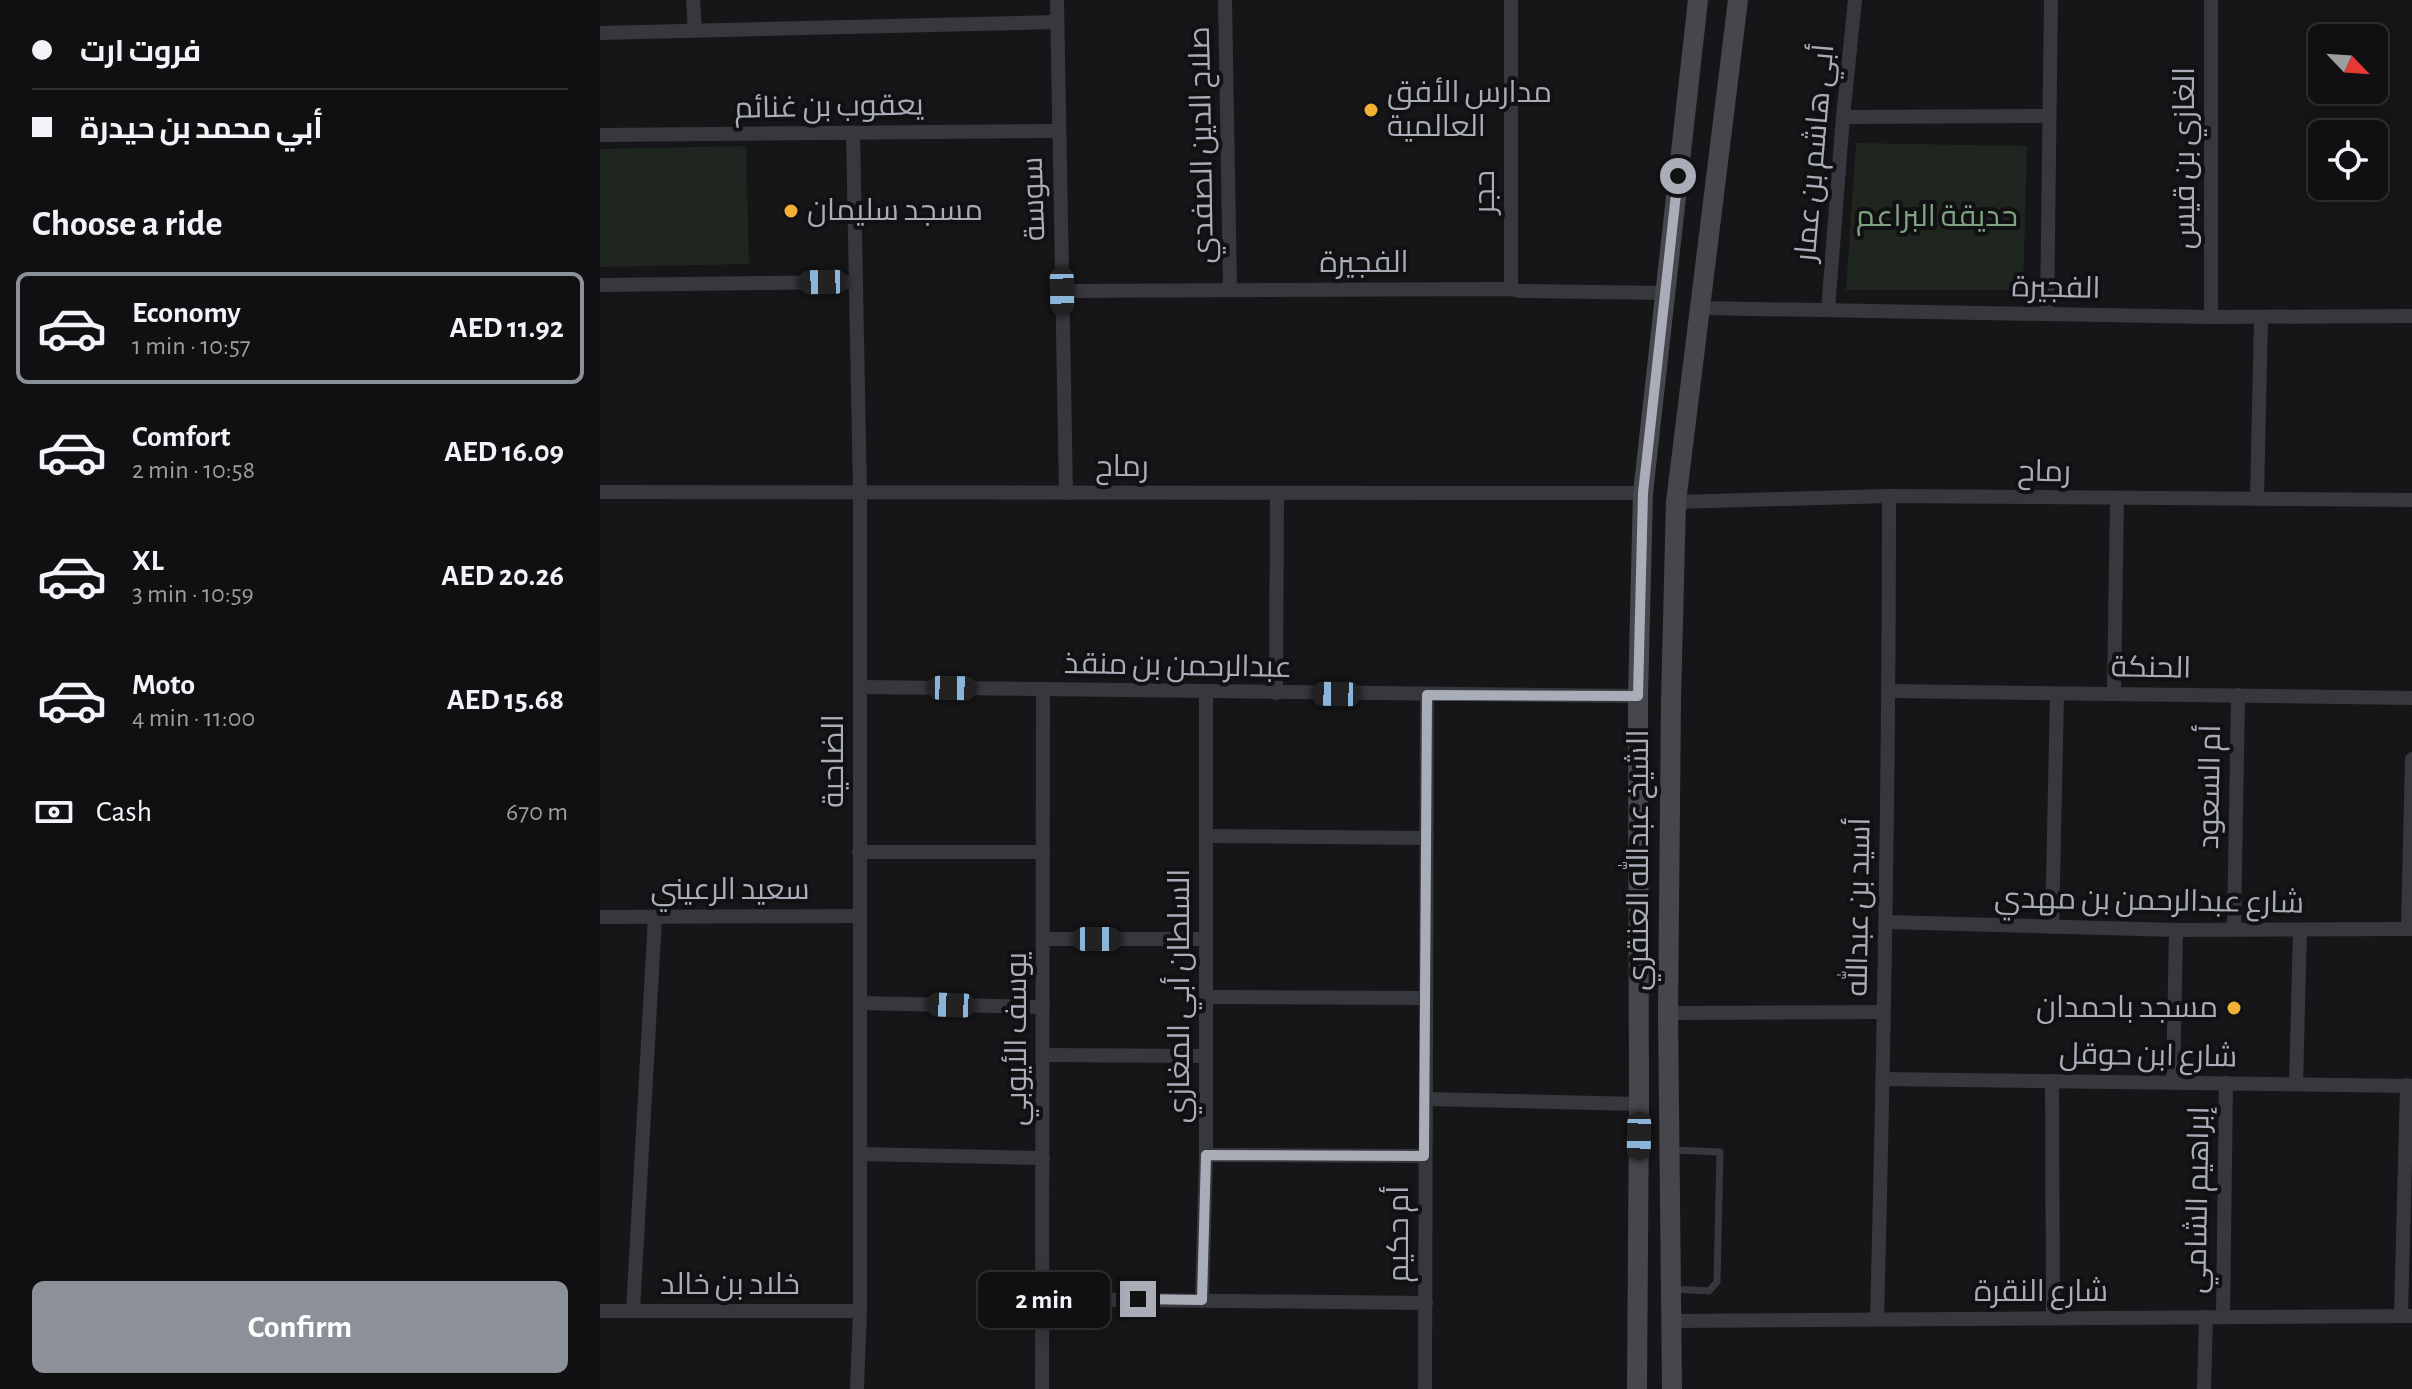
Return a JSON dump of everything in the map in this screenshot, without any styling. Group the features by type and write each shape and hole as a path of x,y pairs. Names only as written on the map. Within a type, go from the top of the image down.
{"street":[{"path":"693,0 695,31"},
{"name":"سوسة","path":"1057,0 1066,493"},
{"name":"صلاح الدين الصفدي","path":"1225,0 1230,289"},
{"name":"حجر","path":"1511,0 1511,289"},
{"name":"الشيخ عبدالله العنقري","path":"1637,1389 1638,696 1643,493 1698,0"},
{"name":"الشيخ عبدالله العنقري","path":"1672,1389 1668,1013 1676,502 1738,0"},
{"name":"أبي هاشم بن عمار","path":"1828,310 1855,0"},
{"path":"2047,314 2051,0"},
{"name":"الغازي بن قيس","path":"2211,0 2211,317"},
{"path":"600,33 1057,22"},
{"path":"1843,117 2049,116"},
{"name":"يعقوب بن غنائم","path":"600,135 1058,131"},
{"name":"الضاحية","path":"853,133 860,492 860,1311 857,1389"},
{"path":"600,285 855,282"},
{"name":"الفجيرة","path":"1062,291 1511,289 1665,293"},
{"name":"الفجيرة","path":"1700,308 2211,317 2412,316"},
{"path":"2257,499 2261,317"},
{"name":"رماح","path":"600,492 1643,493"},
{"path":"1276,693 1277,493"},
{"name":"رماح","path":"1676,502 1889,496 2412,500"},
{"name":"أسيد بن عبدالله","path":"1877,1319 1884,1079 1889,496"},
{"path":"2114,693 2117,499"},
{"name":"عبدالرحمن بن منقذ","path":"860,687 1638,696"},
{"name":"يوسف الأيوبي","path":"1042,1389 1043,690"},
{"name":"الحنكة","path":"1889,691 2412,698"},
{"name":"السلطان أبي المغازي","path":"1202,1300 1206,1155 1206,692"},
{"path":"2052,927 2057,694"},
{"name":"أم حكيم","path":"1425,1389 1427,695"},
{"name":"أم السعود","path":"2234,928 2238,695"},
{"path":"2410,929 2412,759"},
{"path":"1206,836 1427,838"},
{"path":"859,852 1043,852"},
{"name":"سعيد الرعيني","path":"600,917 860,916"},
{"path":"633,1311 655,917"},
{"name":"شارع عبدالرحمن بن مهدي","path":"1886,922 2176,930 2410,929"},
{"path":"2173,1082 2176,930"},
{"path":"2296,1084 2300,930"},
{"path":"1043,939 1206,939"},
{"path":"1206,997 1426,998"},
{"path":"860,1003 1043,1007"},
{"path":"1668,1013 1883,1012"},
{"path":"1043,1055 1206,1056"},
{"name":"شارع ابن حوقل","path":"1884,1079 2409,1086"},
{"path":"2052,1081 2053,1318"},
{"name":"إبراهيم الشامي","path":"2223,1317 2226,1083"},
{"path":"2406,1316 2409,1086"},
{"path":"1426,1099 1639,1104"},
{"path":"860,1154 1043,1158"},
{"path":"1206,1155 1424,1156"},
{"path":"1043,1299 1426,1303"},
{"name":"خلاد بن خالد","path":"600,1311 860,1311"},
{"name":"شارع النقرة","path":"1671,1321 2406,1316"},
{"path":"2204,1389 2206,1317"}],"lane":[{"path":"1669,1150 1720,1152 1717,1282 1709,1291 1670,1289"}],"green space":[{"name":"حديقة البراعم","path":"1856,143 2027,146 2023,290 1846,290"},
{"path":"746,146 749,264 600,267 600,149"}],"place":[{"name":"مدارس الأفق العالمية","path":"1371,110"},
{"name":"مسجد سليمان","path":"791,211"},
{"name":"مسجد باحمدان","path":"2234,1008"}],"route":[{"path":"1138,1299 1202,1300 1206,1155 1424,1156 1427,695 1638,696 1643,493 1678,176"}]}
